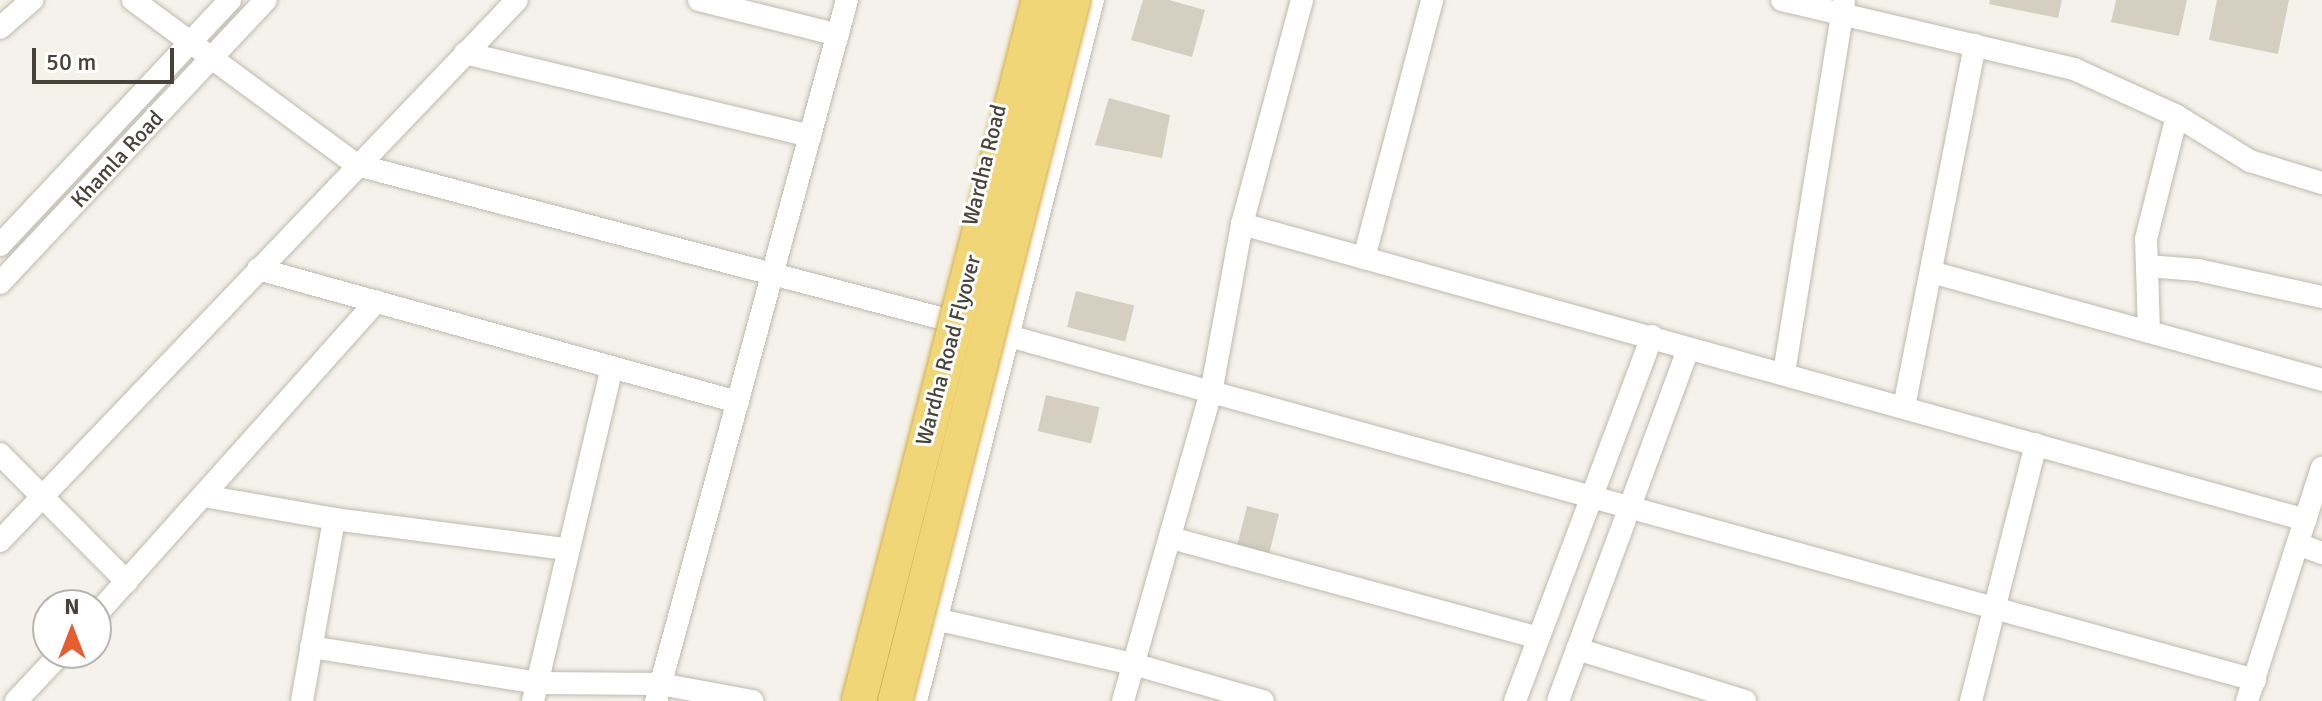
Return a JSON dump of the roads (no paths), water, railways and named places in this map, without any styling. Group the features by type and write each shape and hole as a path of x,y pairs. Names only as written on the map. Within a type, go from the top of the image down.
{"highway":[{"name":"Wardha Road Flyover","path":"859,701 1039,0"},
{"name":"Wardha Road Flyover","path":"895,701 1073,0"}],"street":[{"path":"0,28 32,0"},
{"path":"133,0 357,165 1005,335 1995,608 2251,690 2322,468"},
{"name":"Khamla Road","path":"0,245 230,0"},
{"name":"Khamla Road","path":"0,283 266,0"},
{"path":"0,541 517,0"},
{"path":"699,0 838,35"},
{"path":"658,692 847,0"},
{"name":"Wardha Road","path":"845,701 1025,0"},
{"path":"916,701 1005,335 1093,0"},
{"path":"1123,701 1211,393 1242,224 1302,0"},
{"path":"1364,258 1432,0"},
{"path":"1782,0 1843,8 2074,69 2177,116 2250,161 2322,183"},
{"path":"1784,373 1843,8"},
{"path":"1904,407 1975,45"},
{"path":"465,53 810,136"},
{"path":"2149,332 2146,239 2177,116"},
{"path":"1242,224 2306,520"},
{"path":"2147,266 2198,270 2322,297"},
{"path":"258,269 738,402"},
{"path":"1931,272 2322,380"},
{"path":"112,598 377,301"},
{"path":"1515,701 1597,499 1652,336"},
{"path":"1558,701 1626,507 1688,350"},
{"path":"535,692 566,549 612,367"},
{"path":"1971,701 2036,444"},
{"path":"0,454 127,582"},
{"path":"204,496 334,519 566,549"},
{"path":"302,701 334,519"},
{"path":"1171,538 1539,638"},
{"path":"2298,544 2322,553"},
{"path":"935,619 1133,664 1263,701"},
{"path":"311,647 535,692 658,692 752,701"},
{"path":"1577,649 1745,701"},
{"path":"16,701 46,669"}],"railway":[{"path":"864,701 1044,0"}]}
